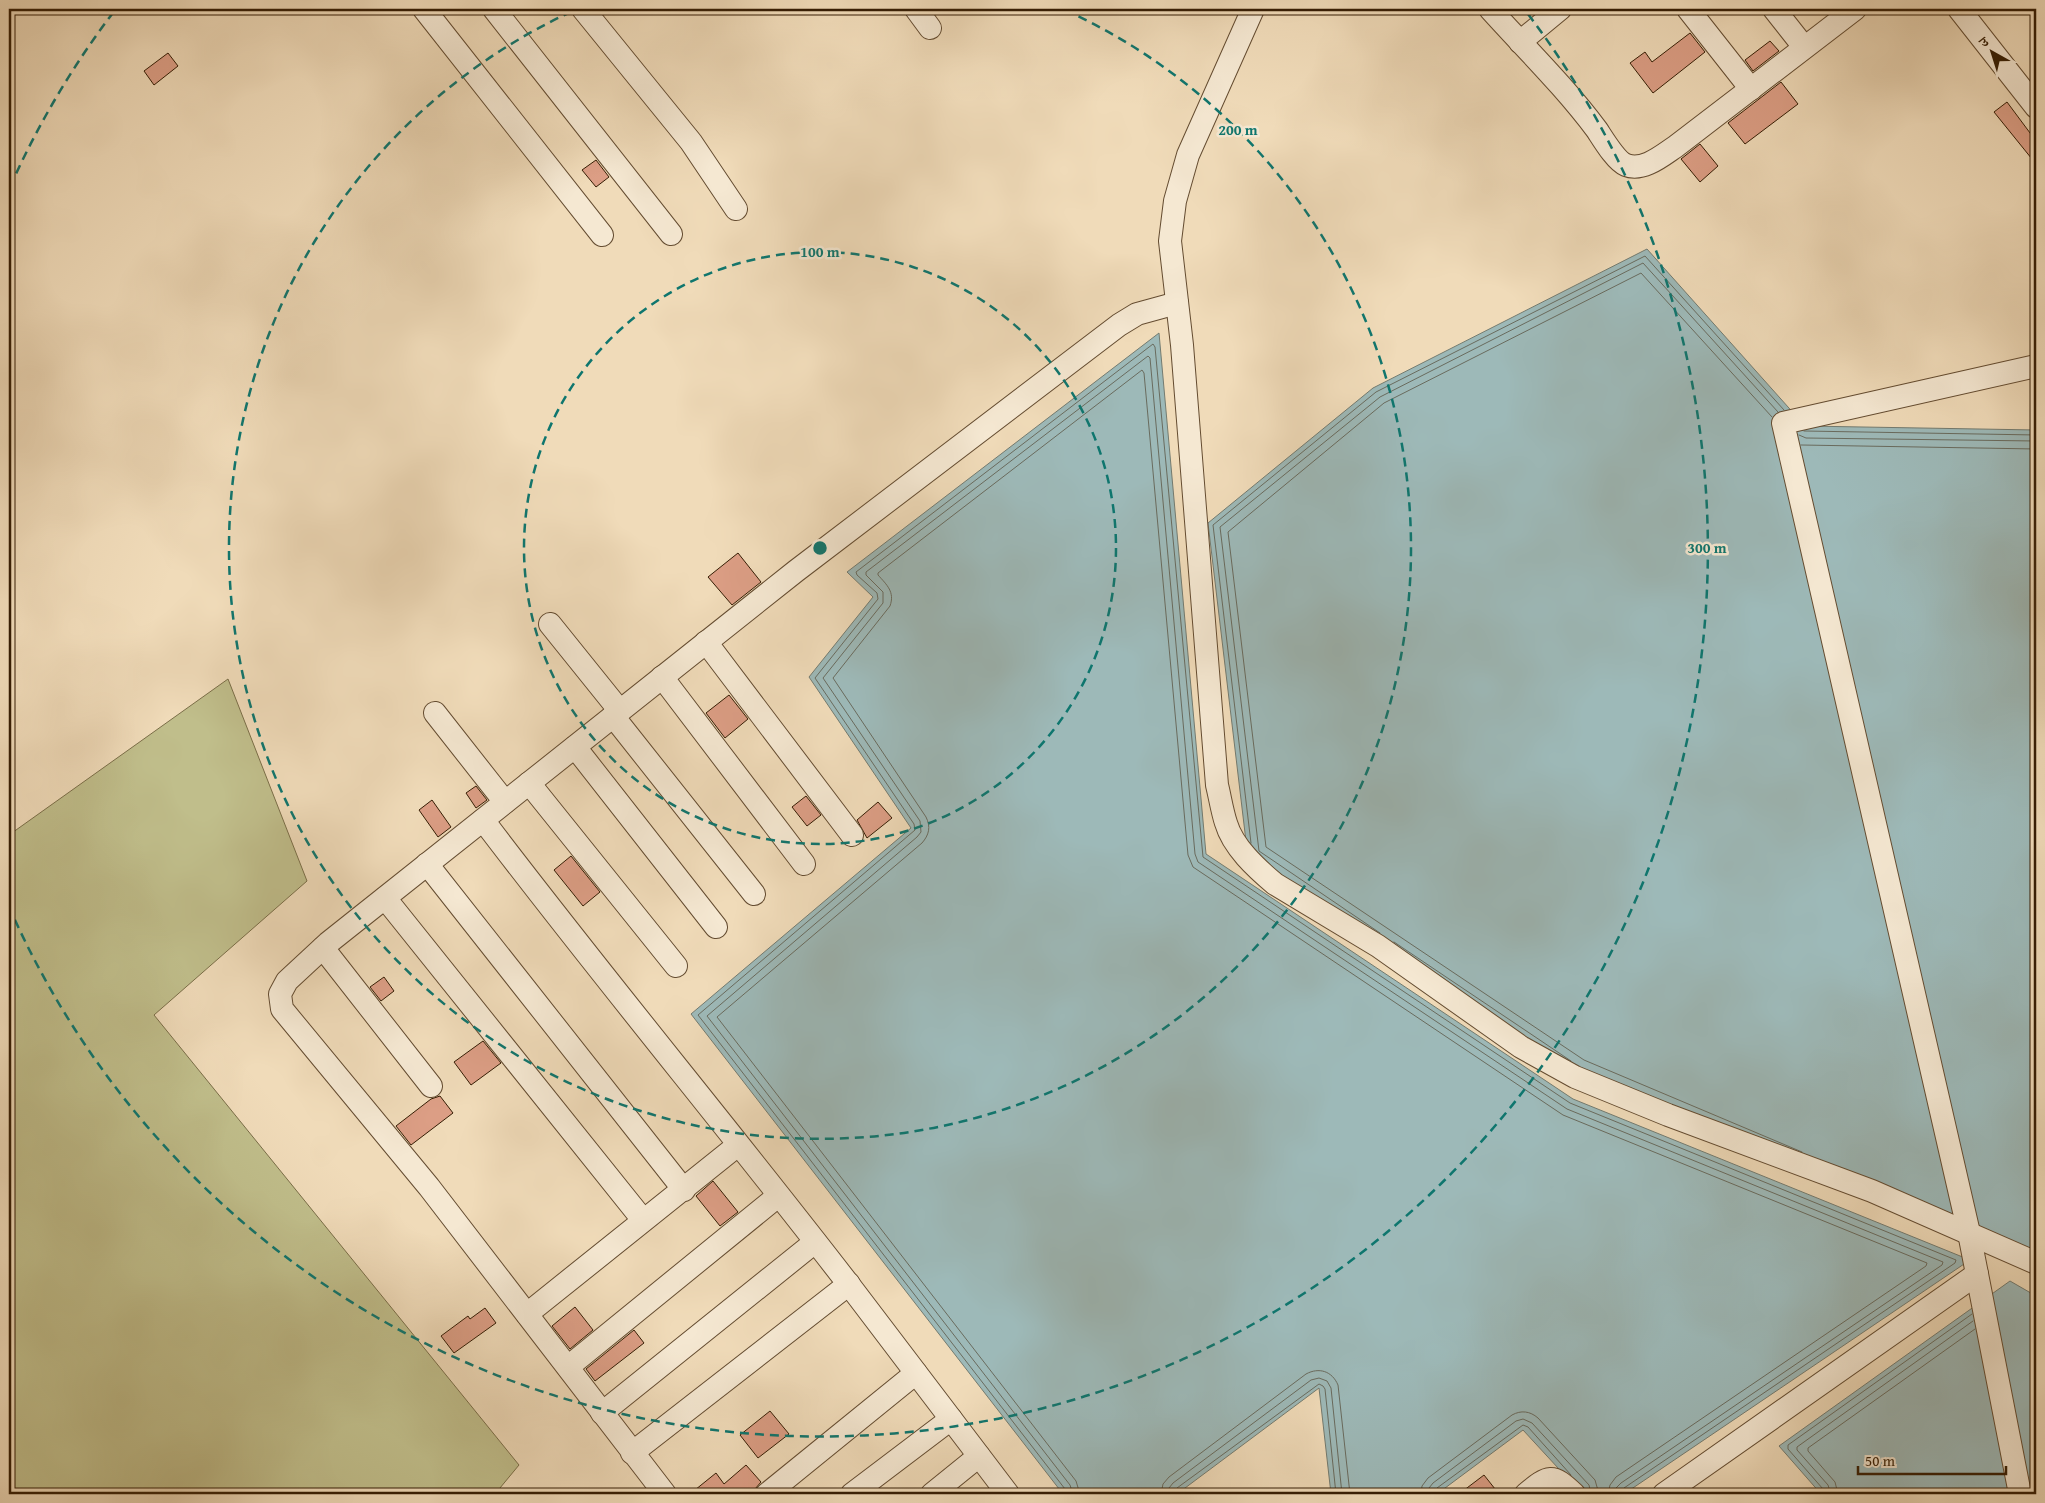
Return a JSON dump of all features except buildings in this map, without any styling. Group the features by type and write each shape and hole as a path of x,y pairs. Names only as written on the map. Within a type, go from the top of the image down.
{"street":[{"path":"424,9 602,235"},
{"path":"494,9 671,234"},
{"path":"583,9 692,142 736,208"},
{"path":"916,9 930,28"},
{"path":"1253,9 1188,155 1175,201 1170,241 1183,355 1217,785 1226,825 1236,843 1260,872 1275,884 1378,946 1521,1047 1575,1077 1668,1115 1872,1191 2036,1264"},
{"path":"1490,9 1573,101 1614,153 1626,165 1638,166 1655,160 1751,89 1851,10"},
{"path":"1520,42 1560,9"},
{"path":"1688,9 1751,89"},
{"path":"1774,9 1804,47"},
{"path":"1958,9 2036,107"},
{"path":"658,1492 632,1453 568,1367 429,1187 282,1009 280,994 287,981 323,948 796,571 1095,342 1137,314 1177,303"},
{"path":"2020,1494 1969,1233 1783,423 2036,366"},
{"path":"550,624 754,894"},
{"path":"706,642 852,835"},
{"path":"662,677 804,864"},
{"path":"435,713 505,802"},
{"path":"575,747 716,927"},
{"path":"529,783 676,966"},
{"path":"483,820 566,929 655,1038 849,1284 1008,1494"},
{"path":"427,864 684,1190"},
{"path":"386,898 643,1220"},
{"path":"323,948 431,1086"},
{"path":"527,1314 738,1145"},
{"path":"568,1367 778,1196"},
{"path":"602,1413 815,1242"},
{"path":"1664,1494 1977,1274"},
{"path":"632,1453 849,1284"},
{"path":"767,1494 916,1373"},
{"path":"852,1494 950,1419"},
{"path":"932,1494 979,1456"},
{"path":"1526,1494 1548,1478 1554,1478 1562,1482 1574,1494"}],"shaded area":[{"path":"228,679 307,881 154,1015 519,1465 495,1494 9,1494 9,835"}],"water":[{"path":"1647,249 1805,426 2036,430 2036,1270 1575,1077 1248,858 1208,523 1373,388"},
{"path":"1159,333 1206,854 1573,1099 1970,1260 1624,1494 1582,1494 1523,1430 1437,1494 1331,1494 1319,1388 1177,1494 1063,1494 691,1014 911,828 809,677 873,597 847,572"},
{"path":"2010,1281 2036,1296 2036,1494 1821,1494 1779,1446"}]}
